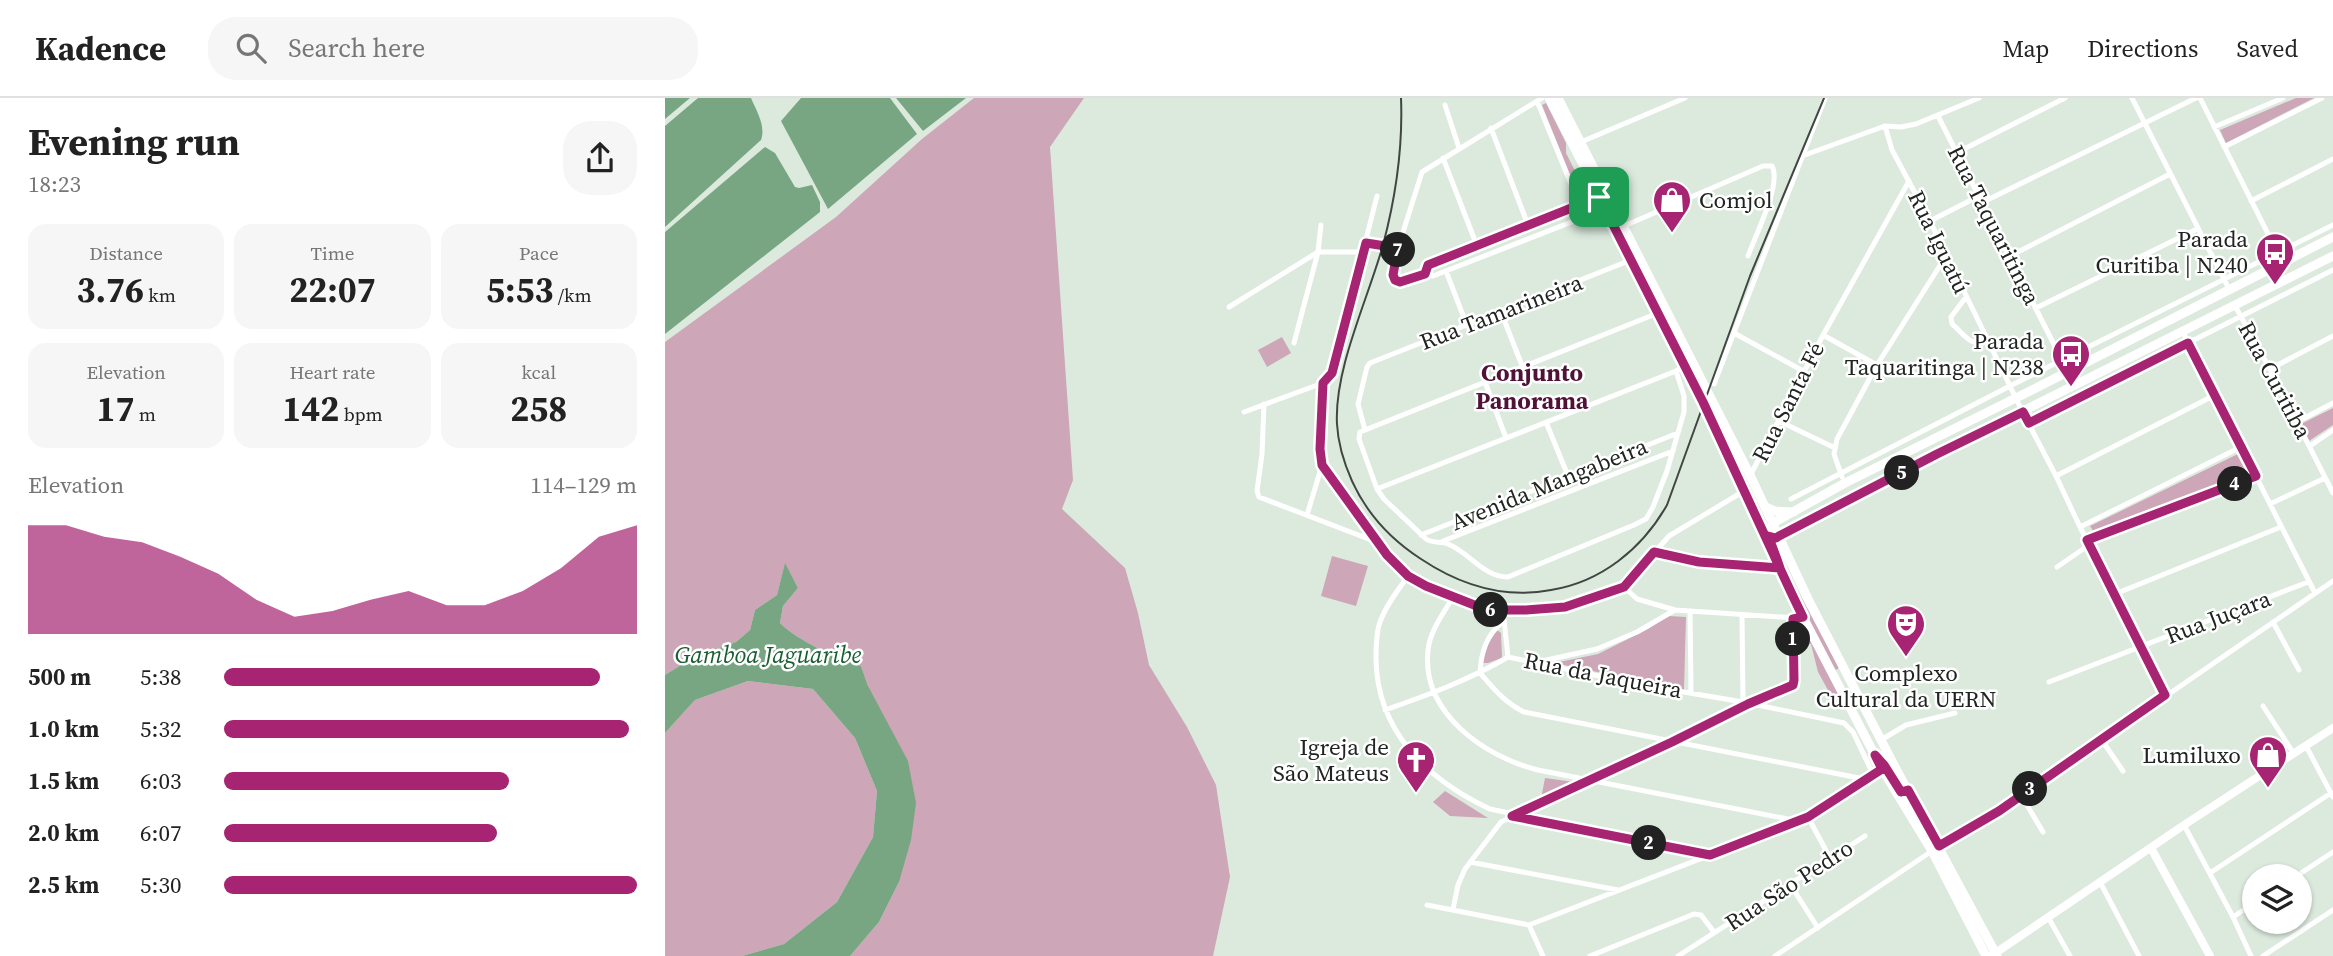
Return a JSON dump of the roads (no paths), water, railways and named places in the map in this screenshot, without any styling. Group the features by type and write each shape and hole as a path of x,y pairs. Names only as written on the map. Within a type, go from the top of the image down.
{"main road":[{"path":"1549,98 1658,313 1681,369 1767,538 1798,618 1834,676 1875,755 1901,792 1908,790"},
{"path":"1559,98 1750,475 1808,599 1992,955 2184,825 2333,729"},
{"path":"1767,538 1773,523 1795,512 1843,478 1944,434 2118,346 2226,284 2279,258 2333,237"},
{"path":"1767,538 1776,538 1937,454 2333,256"},
{"path":"2118,346 2125,361"},
{"path":"2093,359 2100,373"},
{"path":"1944,434 1951,448"},
{"path":"1930,440 1937,454"},
{"path":"1766,508 1795,512"},
{"path":"1834,676 1843,678 1856,702 1865,710"},
{"path":"1875,755 1878,772 1935,849"},
{"path":"2151,848 2210,956"}],"street":[{"path":"1581,142 1685,98"},
{"path":"1714,384 1825,98"},
{"path":"1802,156 1885,126 1909,126 1979,98"},
{"path":"1958,152 2065,98"},
{"path":"1791,499 1843,478 2010,386 2226,284 2132,98"},
{"path":"1983,202 2198,98 2279,258 2333,225"},
{"path":"2214,127 2283,98"},
{"path":"2224,147 2322,98"},
{"path":"1580,206 1540,99 1420,175 1398,248 1393,275 1395,280 1400,282 1425,274 1433,276 1605,209"},
{"path":"1445,105 1459,148"},
{"name":"Rua Taquaritinga","path":"1938,116 2068,372"},
{"name":"Rua Iguatú","path":"1885,126 1892,150 1930,221 2165,695"},
{"path":"1491,128 1528,225"},
{"path":"1444,158 1477,246"},
{"path":"2251,201 2333,159"},
{"path":"1623,226 1763,166 1772,166 1775,176 1770,197 1748,256"},
{"path":"2010,256 2170,174"},
{"name":"Rua Santa Fé","path":"1750,475 1823,335 1909,181"},
{"path":"1244,412 1323,383 1332,373 1377,196"},
{"path":"1930,221 1979,196"},
{"path":"1425,274 1428,265 1599,197"},
{"path":"1294,343 1318,252 1321,225"},
{"path":"2036,308 2197,229"},
{"path":"1366,243 1398,248"},
{"path":"1229,307 1318,252 1364,252"},
{"path":"1843,478 1834,454 1835,447 1877,365 1946,256"},
{"name":"Rua Tamarineira","path":"1363,431 1358,404 1370,363 1631,260"},
{"path":"2029,423 2333,270"},
{"path":"1446,271 1467,326"},
{"path":"1966,297 1951,317 1952,324 1975,344 1988,341"},
{"name":"Rua Curitiba","path":"2235,306 2333,493"},
{"path":"1501,312 1523,368"},
{"path":"1377,489 1681,369 1685,401 1678,433 1664,479 1646,519 1519,572 1499,576 1473,562 1452,545 1431,542 1391,507 1377,489 1359,439 1363,431 1658,313"},
{"path":"2183,332 2315,593"},
{"path":"1734,333 1805,372"},
{"path":"1823,335 1877,365"},
{"path":"2270,369 2333,336"},
{"path":"1485,382 1506,438"},
{"path":"1307,515 1322,465 1320,449 1323,383"},
{"path":"2056,476 2215,395"},
{"path":"2297,422 2333,403"},
{"path":"1264,404 1257,491 1262,500 1375,541"},
{"path":"1779,421 1835,447"},
{"path":"1546,422 1568,476"},
{"path":"2310,446 2333,430"},
{"name":"Avenida Mangabeira","path":"1421,535 1678,433"},
{"path":"2080,527 2241,447"},
{"name":"Avenida Mangabeira","path":"1440,542 1673,451"},
{"path":"1322,465 1375,541 1408,576 1481,608 1503,610 1565,607 1624,587 1669,536 1744,491"},
{"path":"2057,567 2088,543 2256,476"},
{"path":"2270,504 2325,478"},
{"path":"1521,494 1526,508"},
{"path":"2115,594 2281,527"},
{"path":"1654,552 1692,561 1779,565"},
{"path":"1408,576 1380,621 1376,669 1385,710 1406,745 1433,774 1458,794 1512,816 1710,855"},
{"path":"1775,956 2021,795 2333,581"},
{"name":"Rua Juçara","path":"2049,682 2308,582"},
{"path":"1454,909 1458,885 1465,869 1501,822 1672,742 1746,703 1793,685 1798,618 1675,610 1637,600 1624,587"},
{"path":"1453,597 1435,628 1427,652 1428,669 1434,693 1469,738 1499,757 1527,768 1798,821"},
{"path":"1503,610 1508,657"},
{"path":"1538,662 1597,649 1637,632 1675,610"},
{"path":"1690,612 1691,692"},
{"path":"1742,615 1746,703"},
{"path":"1504,621 1496,627 1485,644 1480,673 1502,698 1524,712 1865,779"},
{"path":"2273,622 2299,670"},
{"name":"Rua da Jaqueira","path":"1385,710 1434,693 1480,673 1508,657 1847,724 1878,772"},
{"path":"2263,706 2294,754"},
{"path":"1881,740 1906,725 1955,713"},
{"path":"2101,739 2123,771"},
{"path":"2210,873 2332,795 2306,746"},
{"path":"1427,905 1529,925 1808,817 1878,772"},
{"path":"2021,795 2043,832"},
{"path":"1808,817 1830,858"},
{"path":"2184,825 2251,956"},
{"name":"Rua São Pedro","path":"1678,956 1865,836"},
{"path":"2312,865 2333,852"},
{"path":"1470,862 1619,891"},
{"path":"2100,882 2139,956"},
{"path":"1790,884 1818,928"},
{"path":"2263,956 2333,910"},
{"path":"2232,917 2242,911"},
{"path":"1590,956 1694,914 1701,915 1714,932"},
{"path":"2048,918 2070,956"},
{"path":"1529,925 1543,956"}],"water":[{"path":"665,98 690,98 665,119"},
{"path":"698,98 751,98 762,124 761,140 665,227 665,126"},
{"path":"801,98 890,98 917,134 828,209 781,121"},
{"path":"896,98 966,98 923,131"},
{"path":"765,147 775,153 795,187 812,185 820,202 820,212 665,334 665,232"},
{"name":"Gamboa Jaguaribe","path":"785,563 798,588 783,606 780,623 818,648 861,666 868,686 908,761 916,803 911,840 899,882 879,922 850,956 742,956 784,944 837,902 873,837 877,791 855,738 813,689 748,681 695,700 665,733 665,675 694,657 736,642 750,630 755,610 777,595"}],"tram line":[{"path":"1401,98 1400,154 1392,208 1377,266 1353,334 1341,380 1337,403 1340,446 1358,493 1381,525 1399,543 1436,568 1467,583 1516,593 1569,586 1603,571 1645,536 1667,505 1750,276 1824,98"}],"place":[{"name":"Comjol","path":"1672,234"},
{"name":"Parada Curitiba | N240","path":"2275,286"},
{"name":"Parada Taquaritinga | N238","path":"2071,388"},
{"name":"Complexo Cultural da UERN","path":"1906,658"},
{"name":"Lumiluxo","path":"2268,789"},
{"name":"Igreja de São Mateus","path":"1416,794"}],"district":[{"name":"Conjunto Panorama","path":"1532,386"}]}
